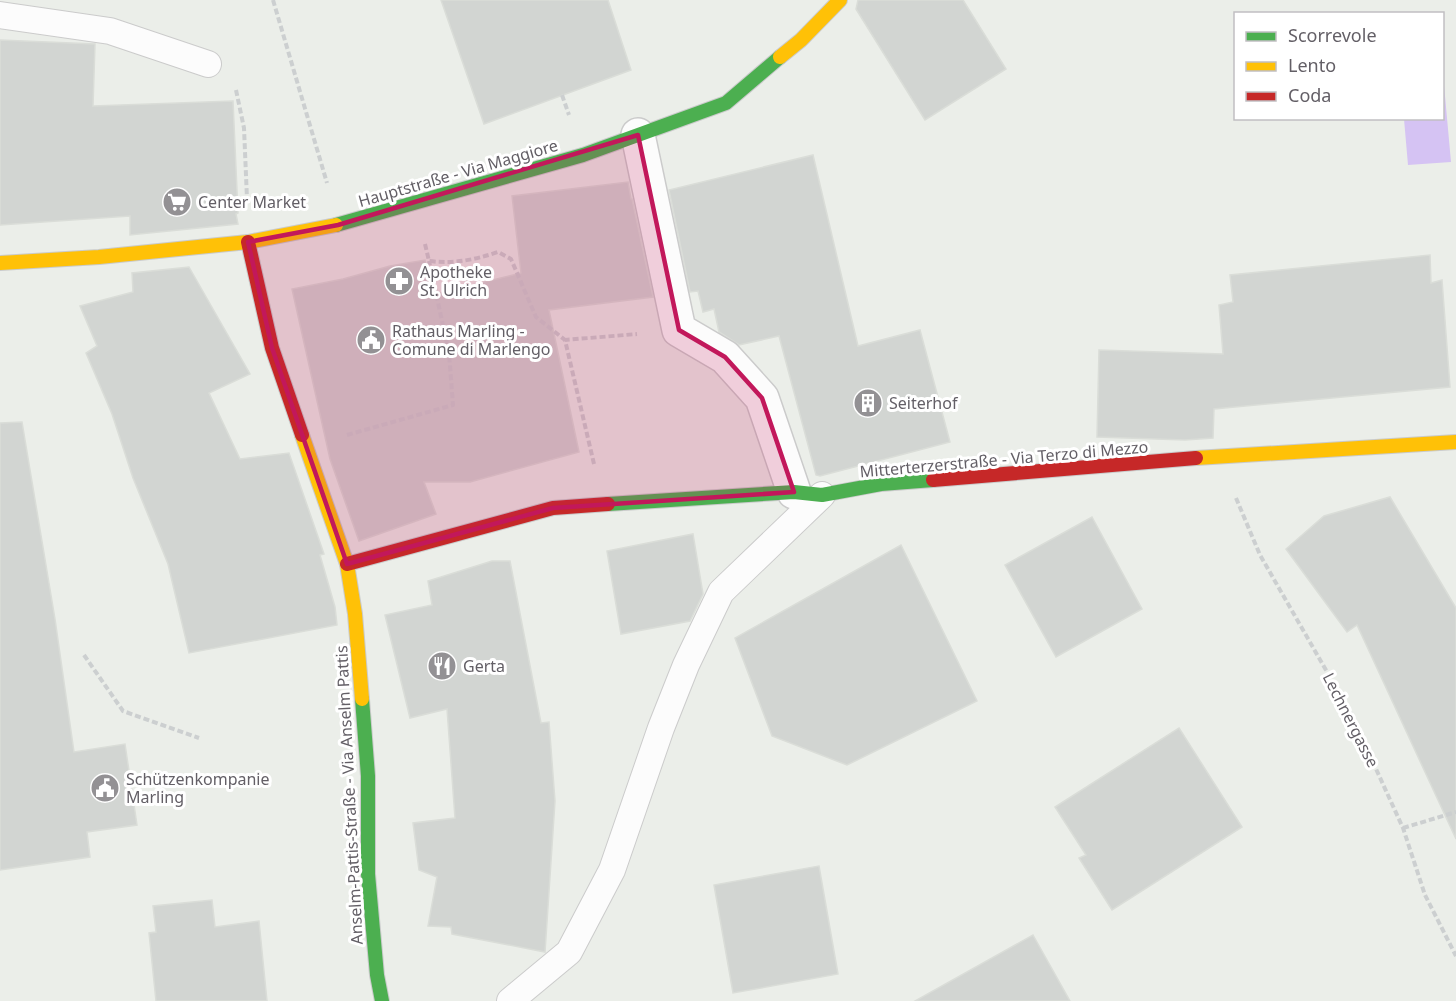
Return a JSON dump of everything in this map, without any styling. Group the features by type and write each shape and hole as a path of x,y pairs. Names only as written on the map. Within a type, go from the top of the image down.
{"street":[{"name":"Hauptstraße - Via Maggiore","path":"0,263 248,242 338,225 583,155 726,103 801,40 840,0"},
{"path":"638,135 679,330 725,357 762,398 808,494"},
{"name":"Anselm-Pattis-Straße - Via Anselm Pattis","path":"248,242 272,348 347,564 355,614 368,776 368,874 377,975 382,1001"},
{"name":"Mitterterzerstraße - Via Terzo di Mezzo","path":"347,564 553,508 808,494 881,484 1198,458 1456,442"}],"lane":[{"path":"0,15 110,31 208,64"},
{"path":"510,1001 569,952 606,881 686,665 722,592 808,494"}],"path":[{"path":"273,0 330,193"},
{"path":"208,64 233,78 244,128 248,242"},
{"path":"306,447 453,405 449,353 417,202"},
{"path":"429,261 448,263 474,260 498,252 511,259 536,317 565,340 603,505"},
{"path":"565,340 679,330"},
{"name":"Lechnergasse","path":"1232,490 1260,555 1350,712 1403,828 1425,895 1456,956"},
{"path":"84,655 123,711 199,738"},
{"path":"1403,828 1456,812"}],"highlighted area":[{"path":"638,135 679,330 725,357 762,398 794,492 553,508 347,564 272,348 248,242 338,225"}],"shaded area":[{"path":"1444,85 1451,162 1408,165 1404,120 1444,120"}],"building":[{"path":"441,0 608,0 631,70 484,124"},
{"path":"858,0 963,0 1006,69 925,120 856,9"},
{"path":"0,40 95,44 93,106 233,101 238,224 130,235 130,216 0,225"},
{"path":"813,155 858,346 920,330 950,442 820,476 816,475 779,336 739,345 719,332 714,309 703,312 698,291 690,292 669,190"},
{"path":"628,182 653,297 549,310 579,452 470,482 424,482 436,514 359,541 330,459 292,289 425,260 431,295 521,273 512,196"},
{"path":"1430,255 1431,283 1442,280 1450,387 1214,409 1213,438 1185,440 1097,437 1099,350 1223,354 1219,305 1233,302 1230,275"},
{"path":"189,267 250,374 209,393 240,459 289,453 324,554 320,555 335,607 337,625 189,653 168,564 133,478 112,414 86,353 97,346 80,306 133,292 132,273"},
{"path":"22,422 55,619 74,752 125,744 137,825 87,832 90,857 0,870 0,423"},
{"path":"1390,497 1456,608 1456,839 1357,625 1347,632 1286,549 1324,516"},
{"path":"1092,517 1142,609 1056,657 1005,565"},
{"path":"693,534 703,594 690,621 621,634 607,551"},
{"path":"901,545 977,701 847,765 772,736 735,638"},
{"path":"492,561 510,561 541,723 549,722 555,801 545,952 452,934 451,927 428,926 437,877 419,870 413,823 455,818 447,709 410,718 385,615 432,605 428,581"},
{"path":"1179,728 1242,827 1112,910 1079,858 1086,855 1055,807"},
{"path":"819,866 838,974 733,993 714,885"},
{"path":"212,900 215,927 259,921 267,1001 156,1001 149,933 156,932 153,906"},
{"path":"1033,935 1070,1001 915,1001"}],"traffic: fast":[{"path":"336,225 583,155 726,103 780,57"},
{"path":"608,504 794,492 822,495 881,484 933,480"},
{"path":"362,699 368,776 368,874 377,975 382,1001"}],"traffic: slow":[{"path":"780,57 801,40 840,0"},
{"path":"0,263 99,257 248,242 336,225"},
{"path":"302,435 347,564 355,614 362,699"},
{"path":"1196,458 1456,442"}],"traffic: jam":[{"path":"248,242 272,348 302,435"},
{"path":"933,480 1196,458"},
{"path":"347,564 553,508 608,504"}],"place":[{"name":"Center Market","path":"177,202"},
{"name":"Apotheke St. Ulrich","path":"399,281"},
{"name":"Rathaus Marling - Comune di Marlengo","path":"371,340"},
{"name":"Seiterhof","path":"868,403"},
{"name":"Gerta","path":"442,666"},
{"name":"Schützenkompanie Marling","path":"105,788"}]}
